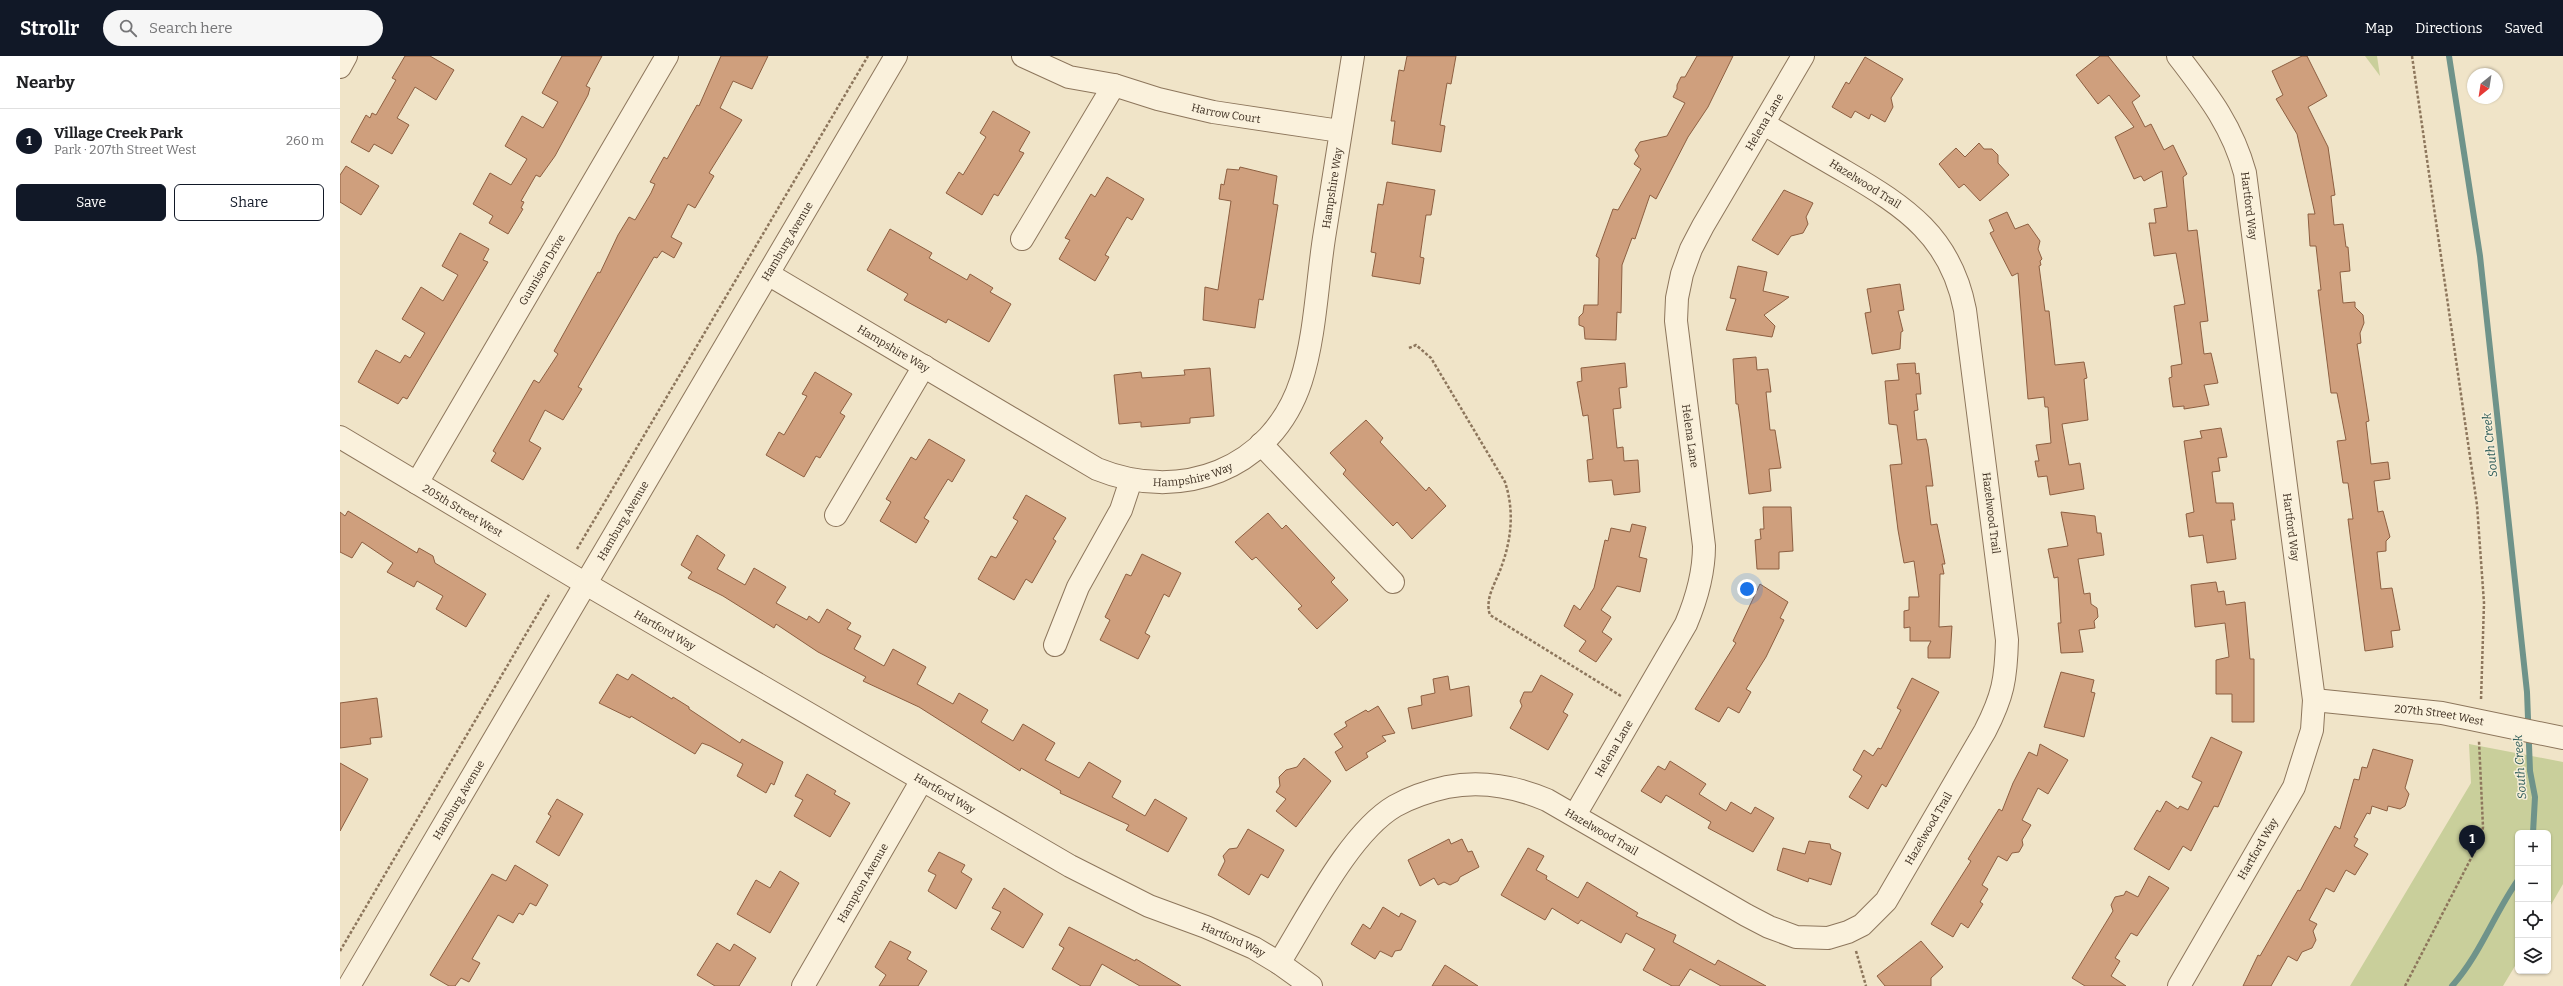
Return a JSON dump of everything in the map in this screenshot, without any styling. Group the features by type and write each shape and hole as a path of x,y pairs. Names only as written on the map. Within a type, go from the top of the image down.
{"street":[{"path":"340,67 346,56"},
{"name":"Gunnison Drive","path":"417,483 666,56"},
{"name":"Hamburg Avenue","path":"349,986 896,56"},
{"name":"Harrow Court","path":"1023,56 1069,77 1114,85 1213,112 1340,131"},
{"name":"Hampshire Way","path":"768,274 1087,463 1107,473 1131,480 1158,484 1192,481 1226,469 1261,444 1286,414 1304,371 1340,131 1353,56"},
{"name":"Helena Lane","path":"1575,815 1639,706 1692,610 1700,588 1704,559 1704,546 1676,334 1679,286 1693,244 1764,124 1802,56"},
{"name":"Hartford Way","path":"2178,56 2222,115 2233,137 2245,173 2314,700 2312,730 2294,787 2179,986"},
{"path":"1022,239 1114,85"},
{"name":"Hazelwood Trail","path":"1279,963 1353,846 1374,823 1395,806 1441,788 1484,784 1522,790 1575,815 1770,927 1796,937 1806,938 1828,938 1848,932 1862,924 1886,901 1985,731 1994,713 2006,673 2007,640 1965,310 1954,274 1927,230 1893,199 1764,124"},
{"path":"836,515 924,366"},
{"name":"205th Street West","path":"340,437 586,584"},
{"path":"1261,444 1393,582"},
{"path":"1055,645 1078,587 1121,510 1131,480"},
{"name":"Hartford Way","path":"586,584 1107,886 1149,906 1212,929 1279,963 1311,986"},
{"name":"207th Street West","path":"2314,700 2442,713 2560,737"},
{"name":"Hampton Avenue","path":"803,986 922,780"}],"path":[{"path":"576,549 868,56"},
{"path":"2405,986 2481,839 2483,827 2485,721 2483,689 2484,603 2477,505 2412,56"},
{"path":"1409,348 1416,345 1431,358 1505,482 1509,493 1511,509 1510,532 1502,565 1487,604 1490,615 1639,706"},
{"path":"340,951 550,593"},
{"path":"1848,932 1858,956 1866,986"}],"green space":[{"path":"2365,56 2377,56 2380,76"},
{"path":"2469,744 2563,762 2563,884 2551,905 2551,830 2515,830 2515,966 2503,986 2350,986 2471,783"}],"building":[{"path":"405,56 430,56 454,70 436,100 415,87 397,118 409,125 392,154 374,144 369,152 351,142 366,115 370,118 372,113 376,115 396,80 392,78"},
{"path":"562,56 602,56 586,86 590,88 588,95 555,156 540,177 536,175 521,201 524,202 521,208 523,209 508,234 489,223 493,216 473,204 490,173 511,185 527,159 505,146 522,116 543,128 558,102 542,93"},
{"path":"721,56 768,56 752,89 733,81 720,108 742,120 709,173 714,176 695,208 688,204 671,237 682,243 674,258 662,251 657,258 654,257 578,387 582,389 563,420 545,410 529,441 541,448 523,480 491,461 496,453 493,451 534,380 539,383 558,354 554,351 598,272 600,273 618,235 629,217 635,220 651,193 655,184 650,182 664,157 667,159 697,105 699,106"},
{"path":"1407,56 1456,56 1451,84 1447,83 1440,125 1445,126 1441,152 1392,144 1395,121 1391,121 1399,70 1404,71"},
{"path":"1697,56 1733,56 1708,107 1688,137 1656,199 1650,195 1635,239 1632,238 1622,265 1621,313 1617,312 1616,340 1585,339 1584,327 1579,325 1579,317 1583,313 1584,305 1598,305 1599,258 1596,256 1613,209 1618,210 1641,169 1634,164 1639,156 1635,150 1640,142 1667,136 1685,103 1673,97 1677,89 1677,85 1681,77 1685,77"},
{"path":"2100,56 2108,56 2140,96 2132,102 2145,127 2151,124 2164,150 2173,145 2187,174 2183,177 2188,231 2197,230 2208,321 2200,322 2204,354 2211,353 2218,383 2204,385 2209,405 2184,409 2184,406 2173,407 2169,378 2172,377 2171,366 2182,364 2174,306 2185,304 2176,253 2154,256 2149,223 2156,223 2154,209 2167,207 2162,171 2144,181 2141,176 2134,179 2115,137 2134,127 2109,95 2098,104 2076,75"},
{"path":"2302,56 2307,56 2327,96 2308,107 2328,147 2335,195 2331,196 2334,225 2343,224 2346,247 2348,247 2350,271 2340,272 2343,303 2355,302 2355,307 2363,315 2364,323 2360,333 2361,343 2357,344 2369,421 2366,422 2371,464 2388,462 2390,479 2374,481 2378,512 2383,511 2390,537 2386,541 2386,551 2377,552 2381,589 2392,588 2400,630 2391,631 2393,647 2365,651 2348,519 2353,519 2348,483 2343,483 2337,441 2346,440 2337,393 2331,393 2318,290 2321,290 2316,246 2310,246 2308,214 2315,214 2297,134 2276,99 2283,95 2272,71"},
{"path":"1865,57 1903,79 1891,98 1893,107 1885,122 1871,114 1869,119 1855,111 1851,118 1832,107 1846,82 1849,84"},
{"path":"993,111 1030,132 1019,151 1024,153 998,196 994,194 982,215 946,193 959,172 963,175 986,137 980,133"},
{"path":"1979,143 1984,149 1992,149 1998,155 1998,163 2009,175 1980,201 1964,184 1959,188 1939,164 1956,148 1965,157"},
{"path":"346,166 379,186 361,215 340,202 340,175"},
{"path":"1240,167 1277,176 1273,204 1278,205 1263,300 1259,299 1255,328 1203,320 1205,287 1218,290 1231,201 1219,199 1221,184 1224,185 1227,169 1239,170"},
{"path":"1107,177 1144,199 1132,220 1127,217 1105,255 1109,257 1095,281 1059,259 1070,240 1065,238 1091,194 1095,197"},
{"path":"1387,182 1435,190 1431,215 1426,215 1420,257 1424,258 1420,284 1372,276 1376,253 1371,252 1378,204 1383,205"},
{"path":"1784,190 1813,203 1806,217 1808,224 1803,233 1791,236 1778,255 1752,240"},
{"path":"2007,212 2015,229 2028,224 2040,241 2038,249 2042,259 2040,261 2041,265 2039,266 2045,311 2049,311 2055,365 2084,362 2087,378 2084,379 2088,420 2062,424 2069,465 2080,463 2084,489 2050,495 2047,476 2038,477 2035,461 2039,461 2036,445 2051,443 2048,407 2045,407 2044,397 2028,399 2018,273 2012,276 1990,233 1994,231 1989,220"},
{"path":"890,229 932,253 929,258 967,280 970,274 993,288 990,292 1011,304 989,342 948,319 946,323 904,300 908,294 867,270"},
{"path":"460,233 489,249 483,260 488,262 407,399 403,397 398,404 358,382 376,350 400,363 405,355 410,358 425,333 402,319 421,287 443,301 458,275 442,266"},
{"path":"1738,266 1767,272 1763,291 1789,297 1764,315 1775,326 1772,337 1726,330 1736,299 1730,298"},
{"path":"1900,284 1904,310 1898,311 1903,331 1901,332 1900,349 1872,354 1865,313 1871,312 1867,289"},
{"path":"1756,357 1757,370 1768,369 1771,392 1766,392 1770,430 1775,430 1781,468 1769,469 1771,491 1749,494 1738,404 1736,404 1733,359"},
{"path":"1625,363 1627,387 1619,388 1621,408 1613,409 1617,448 1623,447 1624,461 1638,460 1640,492 1614,495 1612,480 1589,482 1587,460 1593,459 1588,415 1583,416 1577,382 1582,381 1581,368"},
{"path":"1915,363 1916,374 1919,373 1921,394 1916,394 1918,410 1914,411 1917,440 1926,439 1928,447 1933,486 1926,486 1931,525 1937,524 1945,564 1942,564 1944,574 1940,574 1939,627 1952,626 1950,658 1928,658 1928,647 1931,641 1910,641 1910,627 1904,628 1904,611 1909,610 1909,597 1919,597 1914,561 1904,563 1898,530 1890,465 1902,464 1897,425 1889,424 1885,381 1899,380 1897,364"},
{"path":"1210,368 1214,416 1190,418 1190,423 1141,427 1141,422 1119,424 1114,375 1141,372 1142,378 1185,375 1184,370"},
{"path":"815,372 852,394 840,413 845,416 820,458 816,456 804,477 766,455 779,432 784,435 807,396 802,394"},
{"path":"1366,420 1383,438 1380,442 1426,491 1429,487 1446,506 1412,539 1397,522 1393,526 1343,474 1346,470 1330,453"},
{"path":"2221,428 2227,457 2218,458 2220,471 2212,472 2216,503 2233,503 2235,520 2231,520 2236,559 2207,563 2203,535 2189,537 2186,514 2194,512 2184,441 2202,438 2200,431"},
{"path":"929,439 965,460 952,482 948,479 924,518 929,521 916,543 880,521 891,502 886,499 911,457 916,460"},
{"path":"1026,495 1066,518 1053,539 1056,541 1032,583 1026,579 1014,600 978,579 991,556 996,558 1018,521 1013,518"},
{"path":"1763,507 1791,507 1793,551 1779,552 1779,569 1757,569 1755,540 1761,539 1760,529 1764,529"},
{"path":"348,511 417,553 419,548 433,556 435,563 486,594 466,627 436,609 443,596 417,581 414,587 387,572 393,563 362,542 352,558 340,552 340,512 345,516"},
{"path":"2061,512 2095,516 2097,533 2101,533 2104,555 2078,559 2084,594 2090,593 2091,604 2097,608 2098,617 2094,621 2095,628 2079,630 2083,652 2061,653 2058,623 2061,623 2058,577 2054,578 2048,549 2068,546"},
{"path":"1268,513 1282,529 1286,525 1335,578 1331,582 1348,600 1317,629 1298,609 1302,606 1256,557 1252,560 1235,542"},
{"path":"1632,524 1646,527 1639,557 1647,559 1640,592 1617,586 1601,610 1611,617 1602,632 1612,639 1596,662 1579,651 1586,641 1564,626 1574,605 1580,610 1594,588 1605,540 1608,541 1611,528 1630,532"},
{"path":"697,535 725,555 717,569 745,585 754,568 786,587 776,603 807,620 809,616 819,623 827,609 851,623 847,629 861,636 854,649 884,666 893,649 926,667 917,684 953,704 959,693 988,710 981,722 1013,741 1023,724 1055,743 1045,760 1079,778 1089,762 1121,781 1112,797 1145,816 1155,799 1187,818 1168,852 1126,830 1129,825 1060,793 1061,791 1021,768 1020,771 919,707 863,681 866,677 818,652 776,624 774,628 723,596 688,578 692,572 681,565"},
{"path":"1142,554 1181,573 1169,597 1164,594 1145,633 1150,636 1138,659 1100,640 1110,620 1105,617 1126,574 1131,576"},
{"path":"2216,582 2218,592 2224,591 2226,605 2245,602 2250,659 2254,659 2254,722 2232,722 2232,694 2216,694 2216,660 2229,657 2225,623 2195,627 2191,585"},
{"path":"1760,584 1788,602 1780,618 1784,620 1766,657 1746,689 1751,692 1739,713 1728,707 1719,722 1695,709 1736,643 1733,641"},
{"path":"2061,672 2094,680 2091,692 2095,693 2084,737 2044,727"},
{"path":"617,674 628,680 632,674 672,699 673,697 689,707 689,709 740,743 742,739 783,762 774,785 771,783 766,793 737,776 743,764 710,746 702,743 695,754 631,716 630,718 599,703"},
{"path":"1541,675 1573,694 1563,712 1568,715 1548,750 1510,728 1522,706 1520,701 1524,692 1532,692"},
{"path":"1448,676 1450,690 1469,686 1472,716 1412,729 1408,708 1422,705 1421,696 1435,693 1433,679"},
{"path":"1912,678 1939,692 1886,787 1882,784 1868,809 1849,797 1862,776 1853,770 1864,750 1873,756 1878,748 1881,749 1901,710 1897,708"},
{"path":"377,698 382,737 370,738 371,744 340,748 340,703"},
{"path":"1378,706 1395,733 1382,736 1386,741 1366,753 1368,757 1346,771 1335,752 1343,747 1334,734 1347,726 1345,722 1366,710 1368,712"},
{"path":"2211,737 2242,752 2218,807 2214,806 2191,851 2183,846 2169,870 2134,849 2157,810 2160,812 2166,801 2178,809 2180,806 2188,810 2202,782 2192,777"},
{"path":"2040,744 2068,760 2048,794 2038,788 2022,820 2031,825 2022,840 2023,845 2019,852 2012,853 2007,861 1998,856 1982,885 1988,889 1980,902 1983,904 1968,928 1961,923 1953,937 1931,924 1971,861 1968,859 1999,809 2002,811 2013,783 2029,752 2037,756"},
{"path":"2373,749 2413,760 2405,788 2409,794 2405,806 2400,809 2388,806 2387,811 2372,806 2370,814 2367,813 2354,837 2358,839 2354,846 2368,854 2355,875 2346,870 2334,892 2326,888 2309,920 2317,924 2313,931 2316,940 2312,948 2302,952 2297,961 2288,956 2271,986 2243,986 2258,955 2260,956 2298,890 2300,891 2335,826 2340,829 2354,779 2359,780 2362,767 2367,768"},
{"path":"1304,758 1331,781 1296,827 1276,811 1286,799 1276,792 1280,786 1279,777 1286,770 1297,767"},
{"path":"1670,761 1706,784 1699,794 1726,811 1731,802 1751,814 1755,807 1774,818 1753,852 1708,828 1711,822 1666,795 1661,803 1641,791 1658,766 1665,770"},
{"path":"340,763 368,779 340,831"},
{"path":"807,774 836,791 834,794 850,803 830,837 794,816 803,800 795,796"},
{"path":"557,799 583,814 559,856 536,842 551,816 548,814"},
{"path":"1248,829 1284,850 1268,878 1261,874 1249,895 1218,875 1225,861 1223,856 1229,849 1237,848"},
{"path":"1449,839 1451,844 1462,839 1468,852 1472,851 1479,867 1460,877 1458,881 1450,885 1444,882 1438,885 1434,878 1420,886 1408,860"},
{"path":"1809,841 1830,844 1831,849 1841,853 1831,885 1809,878 1808,882 1777,870 1783,848 1805,854"},
{"path":"1528,848 1544,856 1536,870 1547,876 1546,879 1578,898 1587,882 1638,913 1636,916 1676,935 1673,942 1715,965 1718,960 1766,986 1721,986 1690,969 1679,986 1672,986 1643,970 1655,949 1626,933 1621,943 1581,920 1578,924 1552,908 1545,920 1501,895"},
{"path":"939,852 965,865 961,872 972,879 956,909 928,891 936,875 928,871"},
{"path":"515,865 548,885 536,906 530,903 523,915 519,913 513,923 498,915 472,959 480,963 469,982 461,978 455,986 449,986 430,975 492,874 506,881"},
{"path":"780,871 799,883 770,933 737,914 756,880 770,888"},
{"path":"2149,876 2169,888 2137,936 2131,933 2115,958 2120,961 2111,976 2126,986 2085,986 2072,978 2113,911 2111,905 2115,897 2124,895 2126,891 2138,897"},
{"path":"1004,888 1043,914 1023,948 991,929 1001,912 992,908"},
{"path":"1383,907 1399,917 1401,913 1416,921 1401,950 1395,951 1392,957 1380,951 1375,959 1351,944 1363,924 1370,929"},
{"path":"1069,927 1135,961 1136,959 1181,986 1140,986 1102,964 1090,986 1081,986 1052,969 1064,948 1059,945"},
{"path":"890,941 911,952 907,959 927,971 918,986 879,986 886,975 875,967"},
{"path":"1921,941 1943,967 1931,978 1931,986 1885,986 1877,976"},
{"path":"717,943 730,951 734,944 756,958 739,986 715,986 697,975"},
{"path":"1445,965 1478,986 1432,986"}],"waterway":[{"name":"South Creek","path":"2449,56 2480,256 2527,692 2530,771 2535,797 2533,830"},
{"name":"South Creek","path":"2452,986 2471,961 2515,884"}],"place":[{"name":"Village Creek Park","path":"2472,858"}]}
